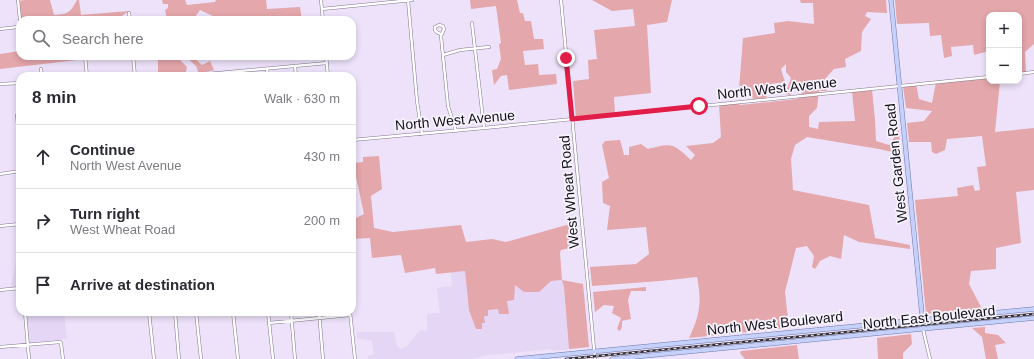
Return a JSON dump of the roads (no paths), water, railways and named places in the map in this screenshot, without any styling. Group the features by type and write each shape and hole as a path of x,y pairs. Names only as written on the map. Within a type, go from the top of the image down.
{"main road":[{"name":"West Garden Road","path":"891,0 923,327"},
{"name":"North West Boulevard","path":"518,359 1034,308"},
{"name":"North East Boulevard","path":"612,359 923,327 1034,318"}],"street":[{"path":"18,0 20,16"},
{"path":"321,0 323,16"},
{"path":"408,0 417,101 422,134"},
{"path":"322,9 412,0"},
{"name":"West Wheat Road","path":"561,0 595,359"},
{"path":"472,23 484,128"},
{"path":"441,34 436,32 436,26 443,26 444,29 441,36 448,106 456,131"},
{"path":"0,29 16,27"},
{"path":"443,55 456,51 489,47"},
{"path":"85,60 87,72"},
{"path":"133,60 135,72"},
{"path":"231,72 326,63 327,72"},
{"path":"295,66 296,72"},
{"path":"41,68 42,72"},
{"path":"1022,74 1034,72"},
{"name":"North West Avenue","path":"356,140 456,131 986,77"},
{"path":"0,84 16,82"},
{"path":"0,174 16,172"},
{"path":"0,226 16,224"},
{"path":"0,290 16,288"},
{"path":"25,316 29,359"},
{"path":"149,316 154,359"},
{"path":"175,316 179,359"},
{"path":"196,316 201,359"},
{"path":"233,316 238,359"},
{"path":"268,316 273,359"},
{"path":"291,316 295,359"},
{"path":"269,323 331,316"},
{"path":"350,316 355,359"},
{"path":"319,318 323,359"},
{"path":"923,327 930,359"},
{"path":"0,347 60,342 62,358"}],"railway":[{"path":"566,359 1034,314"}]}
